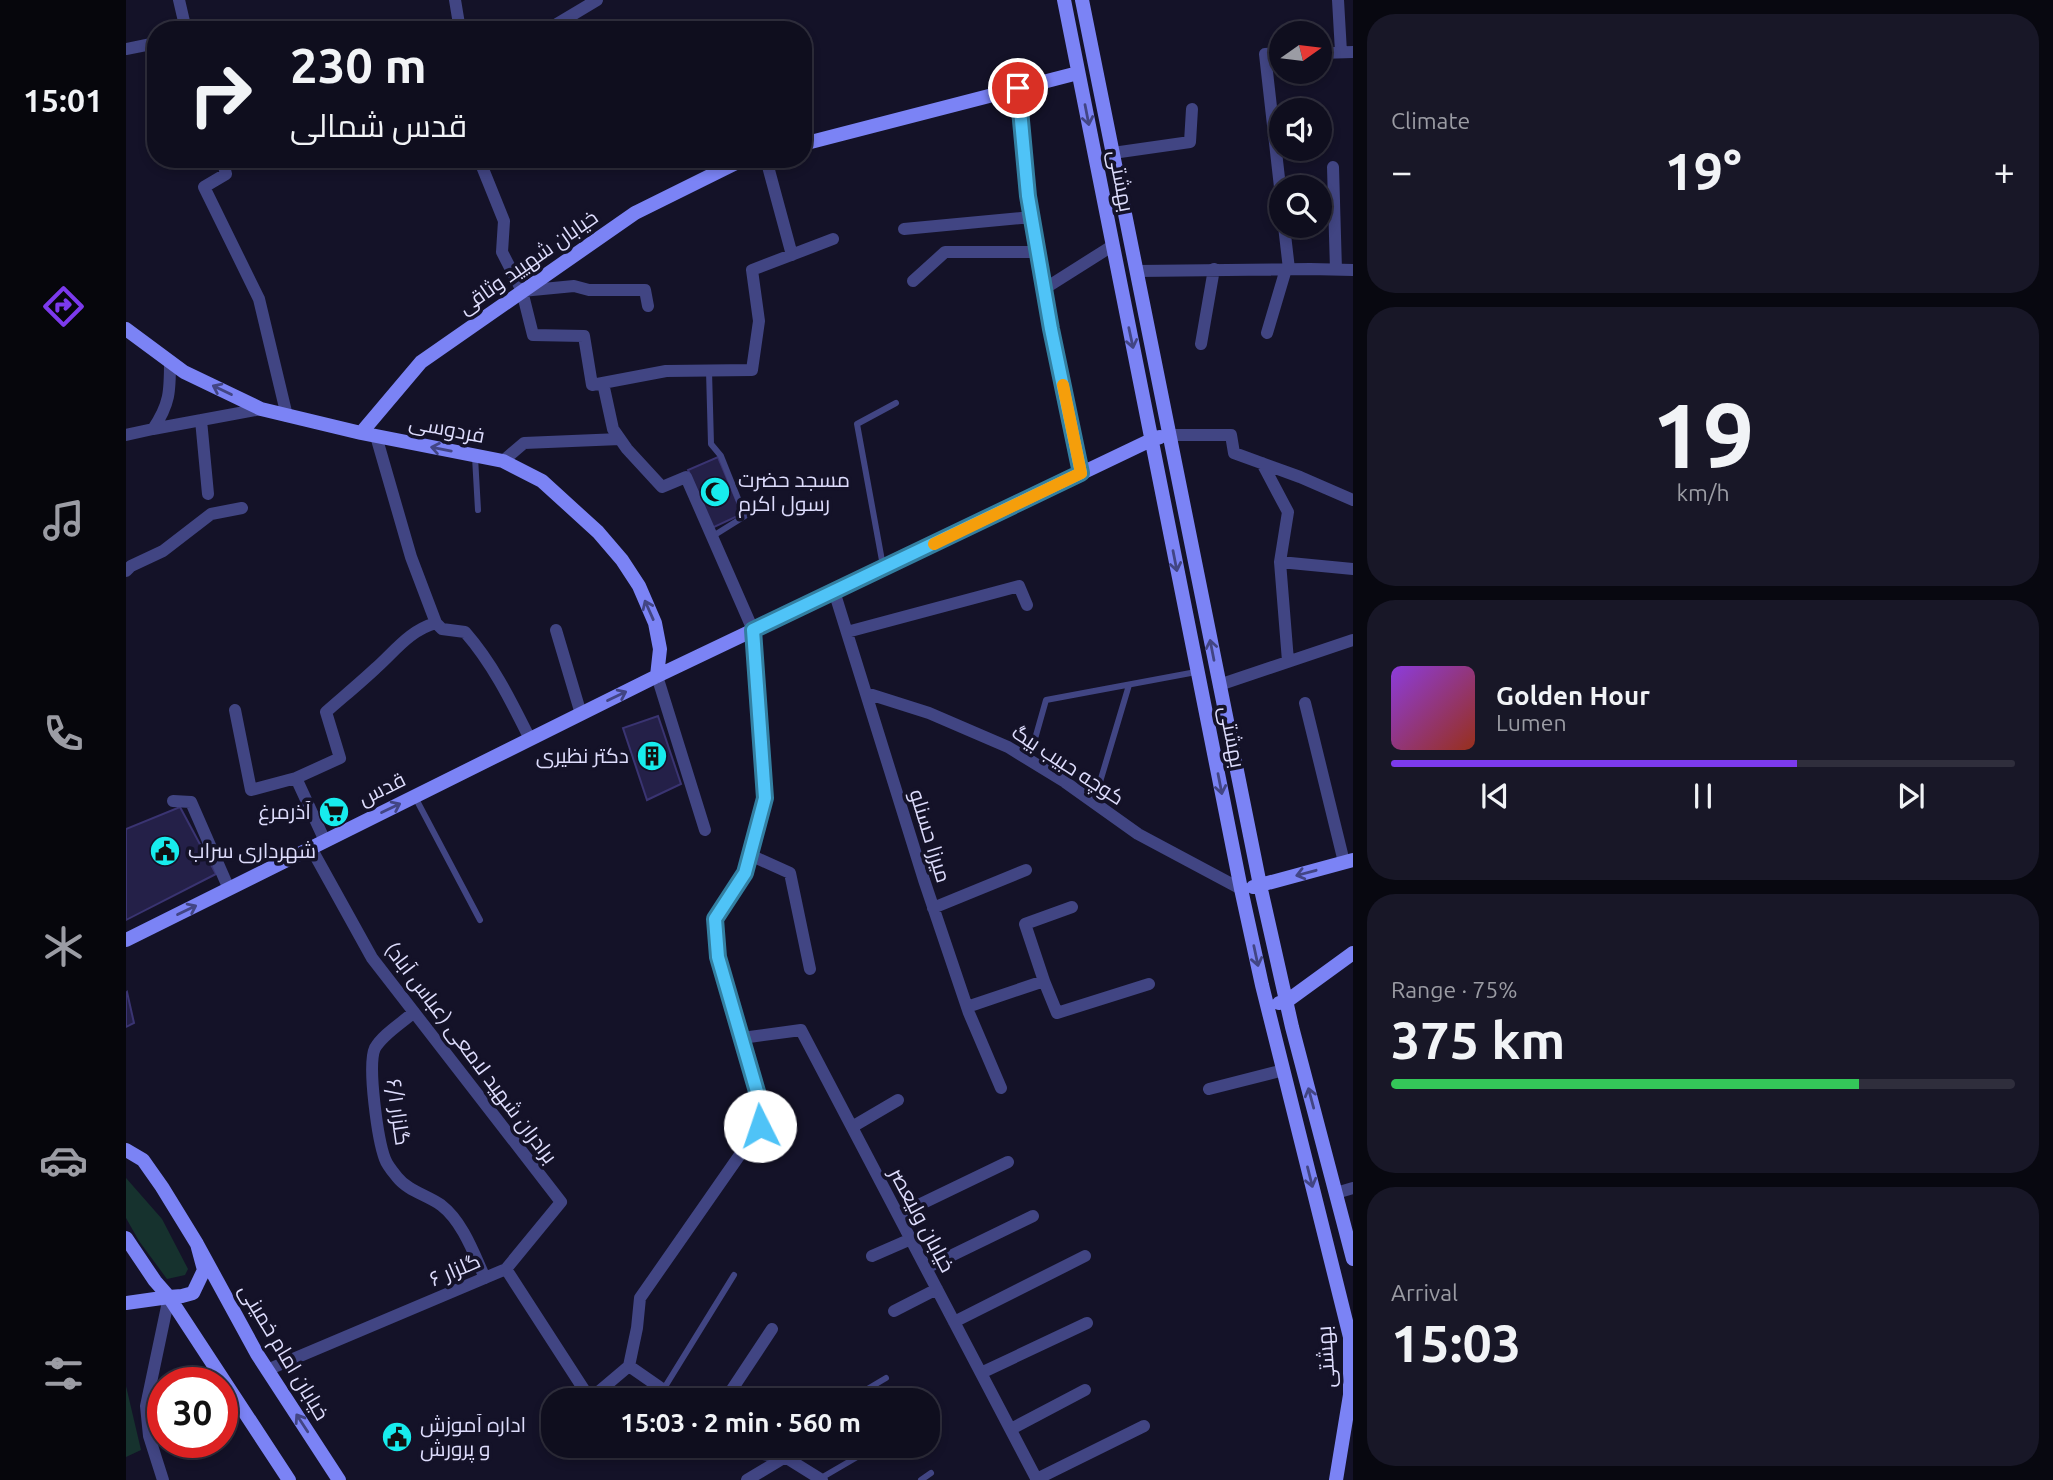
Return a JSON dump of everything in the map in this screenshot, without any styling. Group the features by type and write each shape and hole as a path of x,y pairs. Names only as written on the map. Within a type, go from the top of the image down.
{"main road":[{"name":"بهشتی","path":"1064,0 1241,889 1350,1338 1350,1395 1336,1480"},
{"name":"بهشتی","path":"1082,0 1260,885 1353,1259"},
{"path":"812,142 1078,73"},
{"name":"خیابان شهیید وثاقی","path":"369,434 421,362 635,213 726,168"},
{"name":"فردوسی","path":"126,329 184,372 261,409 503,461 542,481 584,518 622,560 639,586 655,624 660,649 657,676"},
{"name":"قدس","path":"126,940 657,676 1151,440 1170,435"},
{"path":"1241,889 1351,861"},
{"path":"1268,1006 1287,1001 1353,953"},
{"name":"خیابان امام خمینی","path":"126,1150 143,1160 197,1244 267,1370 339,1480"},
{"path":"126,1238 155,1281 170,1297 289,1480"},
{"path":"126,1303 192,1293 204,1270 197,1244"}],"street":[{"path":"179,0 184,21"},
{"path":"455,0 458,21"},
{"path":"562,21 597,0"},
{"path":"1338,0 1347,52"},
{"path":"126,49 147,45"},
{"path":"1269,54 1265,54 1269,79"},
{"path":"1018,88 1028,196 1081,473"},
{"path":"1113,153 1190,142 1192,110"},
{"path":"1334,167 1336,270"},
{"path":"224,168 226,174 204,187 259,299 287,416"},
{"path":"483,168 504,221 502,252 522,291 533,335 583,336 592,385 666,371 752,370 759,321 752,270 833,239"},
{"path":"768,168 792,255"},
{"path":"904,229 1032,217"},
{"path":"1267,333 1287,269 1285,238"},
{"path":"1044,289 1112,246"},
{"path":"913,281 945,252 1038,252"},
{"path":"1201,344 1214,269"},
{"path":"1137,271 1353,270"},
{"path":"522,291 574,286 589,290 645,290 648,306"},
{"path":"153,429 164,412 170,390 170,362"},
{"path":"603,383 613,429 662,487 686,477 753,630 765,798 745,873 715,919 718,957 758,1095 760,1126 640,1298 629,1366 660,1388"},
{"path":"126,435 261,409"},
{"path":"201,420 208,494"},
{"path":"369,434 436,623 442,628 465,632 484,654 530,739"},
{"path":"1170,435 1231,435 1234,453 1353,500"},
{"path":"503,461 524,443 620,439"},
{"path":"1262,463 1288,512 1280,562 1288,662"},
{"path":"126,571 163,551 211,514 242,508"},
{"path":"1280,562 1353,569"},
{"path":"847,632 1019,586 1027,605"},
{"name":"میرزا حسنلو","path":"834,591 933,908 967,1007 1001,1088"},
{"path":"235,710 251,790 296,778 340,758 326,712 397,646 422,627 436,623"},
{"path":"556,630 581,714"},
{"path":"1219,685 1353,640"},
{"path":"657,676 705,830"},
{"name":"کوچه حبیب بیگ","path":"866,693 929,713 1008,747 1065,782 1138,834 1241,889"},
{"path":"1305,703 1351,861"},
{"path":"296,778 325,841"},
{"path":"173,801 191,802 229,889"},
{"name":"برادران شهید لامعی (عباس آباد)","path":"311,848 372,958 561,1202 506,1269"},
{"path":"750,855 790,873 810,969"},
{"path":"933,908 1026,870"},
{"path":"1072,907 1025,924 1057,1013 1149,984"},
{"path":"967,1007 1044,981"},
{"name":"گلزار ۶/۱","path":"414,1012 380,1041 372,1055 374,1104 385,1159 397,1178 452,1214 485,1278"},
{"name":"خیابان ولیعصر","path":"742,1038 802,1030 1037,1480"},
{"path":"1209,1089 1283,1070"},
{"path":"852,1128 898,1100"},
{"path":"898,1215 1008,1162"},
{"path":"1336,1193 1353,1188"},
{"path":"926,1268 1034,1216"},
{"path":"872,1256 911,1239"},
{"path":"954,1322 1085,1256"},
{"name":"گلزار ۶","path":"267,1370 506,1269 590,1399 629,1366"},
{"path":"894,1311 937,1289"},
{"path":"163,1480 149,1436 146,1406 170,1297"},
{"path":"981,1373 1087,1323"},
{"path":"733,1388 772,1329"},
{"path":"1011,1429 1085,1390"},
{"path":"1037,1480 1144,1426"},
{"path":"747,1480 783,1458"},
{"path":"787,1458 821,1479"}],"lane":[{"path":"709,370 711,444 720,456 745,516 713,536"},
{"path":"883,568 857,424 896,403"},
{"path":"475,456 478,510"},
{"path":"1029,760 1046,700 1197,672"},
{"path":"1094,802 1129,685"},
{"path":"415,797 480,920"},
{"path":"664,1388 734,1275"},
{"path":"869,1388 886,1378"},
{"path":"821,1479 856,1458"},
{"path":"921,1480 931,1473"}],"green space":[{"path":"126,1178 162,1219 188,1269 185,1275 167,1279 139,1241 126,1218"},
{"path":"126,1386 141,1450 126,1457"}],"building":[{"name":"مسجد حضرت رسول اکرم","path":"718,457 742,514 712,528 688,470"},
{"name":"دکتر نظیری","path":"658,716 681,784 647,800 623,728"},
{"name":"شهرداری سراب","path":"180,807 216,874 126,920 126,829"},
{"path":"126,993 134,1023 126,1027"}],"slow traffic":[{"path":"934,544 1081,473 1063,385"}],"place":[{"name":"مسجد حضرت رسول اکرم","path":"715,492"},
{"name":"دکتر نظیری","path":"652,756"},
{"name":"آذرمرغ","path":"334,812"},
{"name":"شهرداری سراب","path":"165,851"},
{"name":"اداره آموزش و پرورش","path":"397,1437"}],"route":[{"path":"760,1126 758,1095 718,957 715,919 745,873 765,798 753,630 1081,473 1051,329 1028,196 1018,88"}]}
